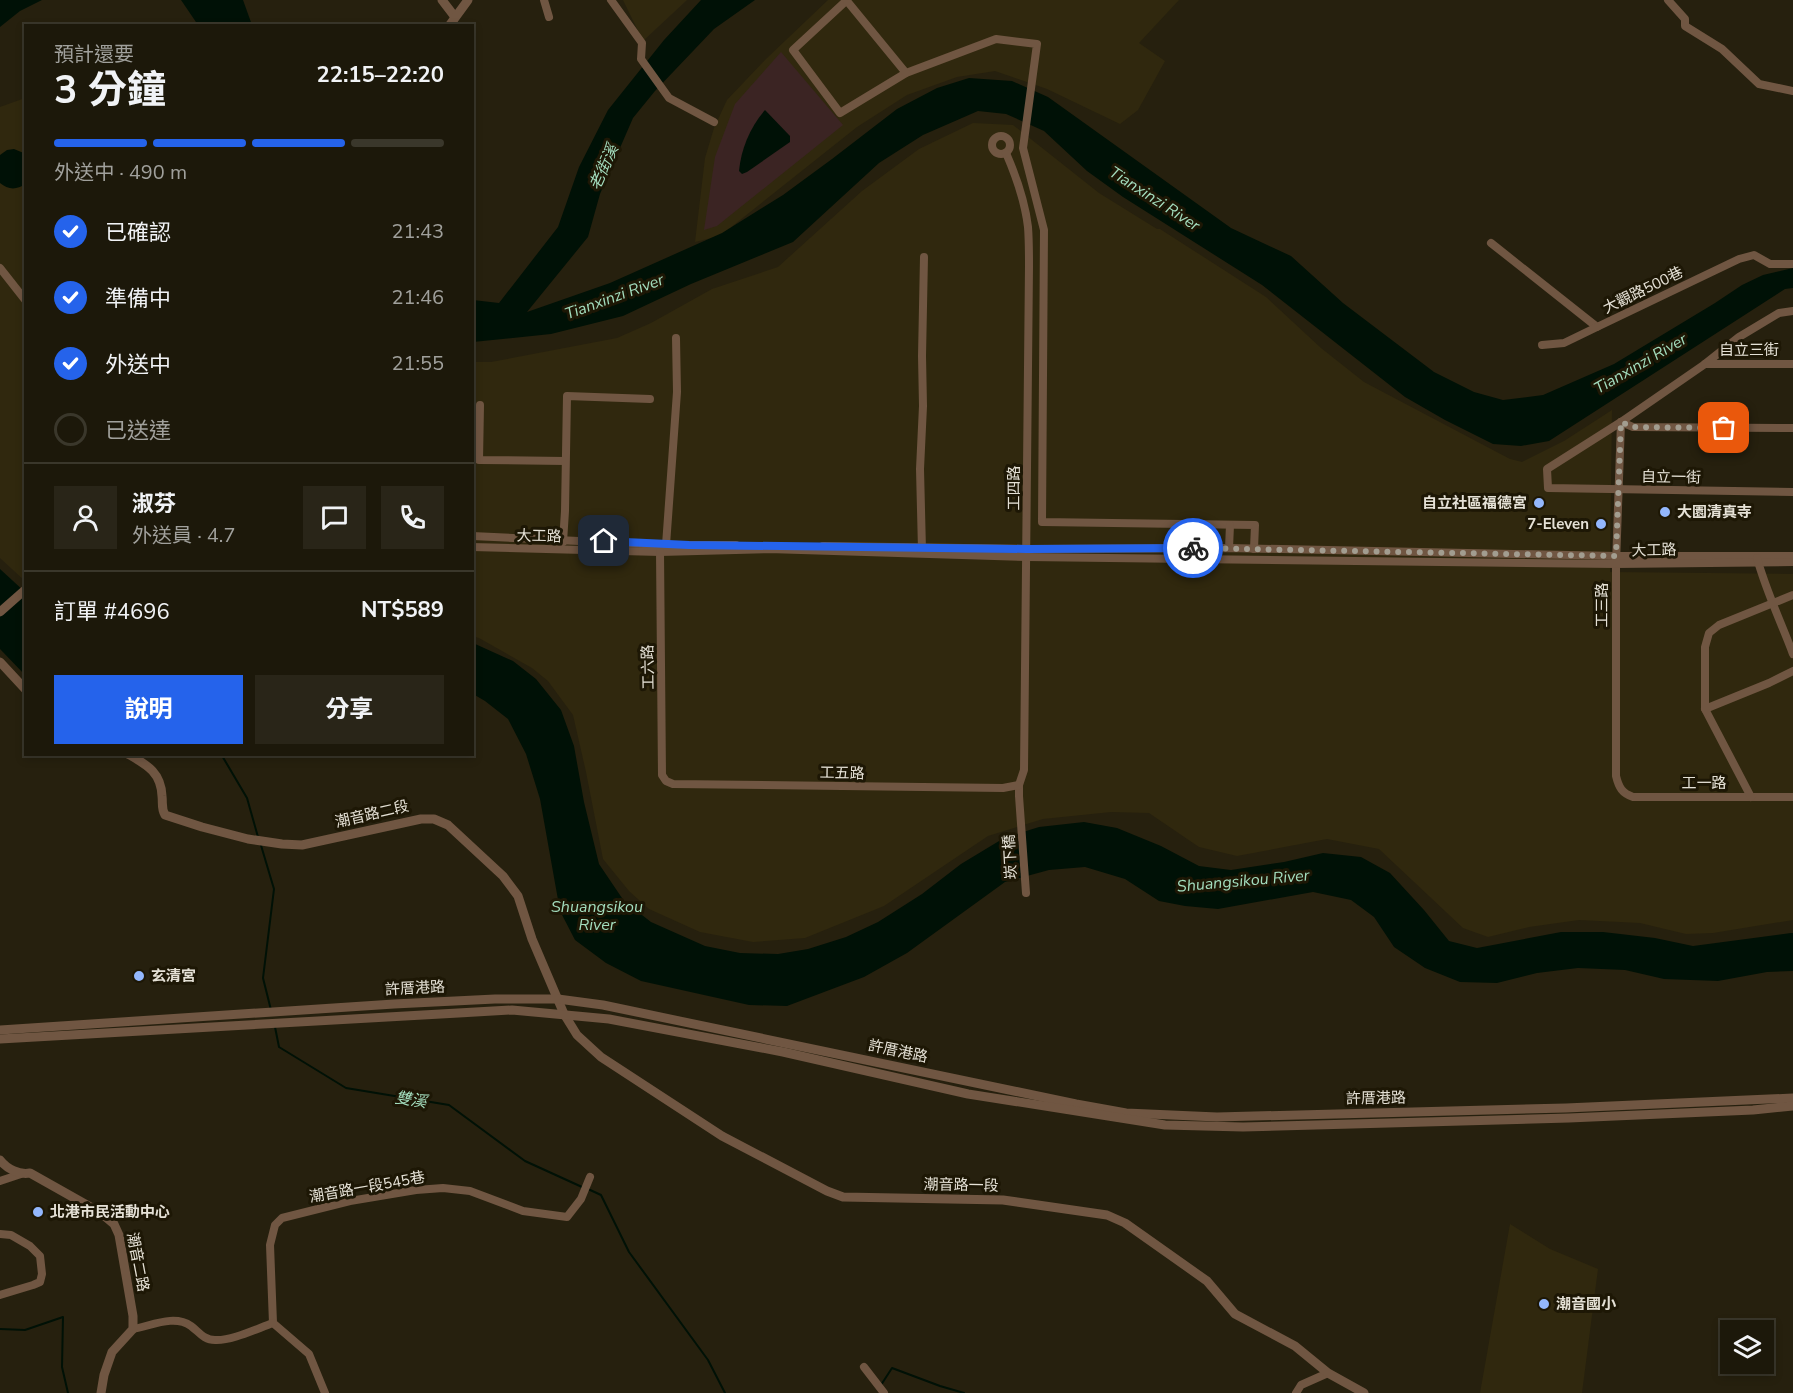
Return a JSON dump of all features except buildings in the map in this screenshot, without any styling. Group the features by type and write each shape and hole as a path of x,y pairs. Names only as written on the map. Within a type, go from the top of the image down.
{"street":[{"path":"442,0 455,17"},
{"path":"450,24 468,0"},
{"path":"544,0 549,17"},
{"path":"611,0 642,43 641,59 669,98 714,123"},
{"path":"906,73 847,0 793,50 840,113 906,73 996,39 1037,44 1023,148 1044,230 1042,522 1255,525 1254,549"},
{"path":"1668,0 1685,19 1685,26 1722,49 1759,84 1793,91"},
{"name":"工四路","path":"1006,153 1015,174 1028,228 1024,770 1019,785 1022,825"},
{"name":"大觀路500巷","path":"1491,243 1597,327 1739,259 1754,255 1770,264 1793,264"},
{"path":"922,551 920,469 923,406 921,384 924,257"},
{"path":"0,268 24,298"},
{"path":"1621,422 1749,331 1779,313 1793,310"},
{"path":"1542,345 1564,343 1597,327"},
{"path":"666,545 677,392 676,338"},
{"name":"自立三街","path":"1705,364 1793,364"},
{"path":"563,549 567,396 650,399"},
{"path":"480,405 479,459 565,461"},
{"path":"1621,422 1633,427 1793,428"},
{"name":"自立一街","path":"1621,422 1546,469 1548,488 1793,492"},
{"name":"工三路","path":"1618,787 1616,776 1616,560 1621,422"},
{"path":"1229,548 1230,525"},
{"name":"大工路","path":"474,536 666,545 1027,553 1616,560 1757,559 1793,556"},
{"name":"大工路","path":"474,547 660,552 769,549 922,551"},
{"name":"大工路","path":"1027,553 1229,548 1616,560"},
{"name":"工六路","path":"660,552 662,776 666,781"},
{"path":"1757,559 1772,604 1793,654"},
{"name":"大工路","path":"1757,559 1793,562"},
{"path":"0,612 24,591"},
{"path":"1751,797 1706,709 1705,647 1709,633 1719,625 1793,595"},
{"path":"0,662 24,688"},
{"path":"1706,709 1769,683 1793,670"},
{"name":"潮音路二段","path":"132,756 157,774 162,796 161,809 165,815 248,839 302,845 421,819 434,819 448,825 503,876 518,896 532,939 561,1007"},
{"name":"工五路","path":"666,781 673,784 720,785 1003,788 1019,785"},
{"name":"工一路","path":"1618,787 1623,793 1634,797 1793,797"},
{"name":"崁下橋","path":"1022,825 1025,890"},
{"name":"許厝港路","path":"0,1030 495,999 561,1007 609,1019 772,1050 968,1094 1104,1112 1217,1117 1459,1111 1793,1098"},
{"name":"許厝港路","path":"0,1039 603,1005 1076,1104 1165,1125 1244,1127 1460,1121 1741,1111 1793,1106"},
{"name":"潮音路一段","path":"561,1007 577,1035 601,1057 722,1136 827,1191 843,1197 1003,1200 1107,1215 1125,1223 1206,1281 1235,1314 1295,1346 1328,1374 1364,1393"},
{"path":"1459,1111 1460,1121"},
{"name":"潮音二路","path":"0,1160 21,1174 30,1173 101,1213 114,1224 119,1235 133,1316 133,1329"},
{"path":"0,1181 21,1174"},
{"name":"潮音路一段545巷","path":"273,1323 270,1245 275,1225 282,1218 350,1201 443,1188 470,1191 523,1211 567,1217 581,1199 589,1180"},
{"path":"0,1234 11,1235 30,1246 40,1256 42,1274 40,1282 33,1286 0,1295"},
{"path":"101,1393 112,1352 133,1329 175,1320 189,1325 213,1341 224,1340 273,1323 309,1354 325,1393"},
{"path":"864,1367 884,1393"},
{"path":"1296,1393 1301,1385 1328,1374"}],"shaded area":[{"path":"623,0 687,0 643,41"},
{"path":"828,0 1179,0 1139,43 1165,61 1138,110 1120,124 1047,89 995,71 957,77 907,95 857,127 720,236 695,242 705,158 714,128 727,100"},
{"path":"781,52 843,125 717,226 704,230 715,157 735,104"},
{"path":"24,98 24,580 0,558 0,107"},
{"path":"973,123 1013,125 1099,193 1266,297 1321,348 1364,382 1510,459 1522,462 1564,441 1612,410 1610,572 1793,574 1793,920 1713,933 1686,934 1640,923 1579,920 1529,927 1488,937 1463,928 1379,849 1327,839 1237,856 1199,847 1149,813 1111,812 1043,819 988,836 884,906 805,938 753,942 700,932 649,909 629,891 603,859 573,715 548,681 532,668 474,636 474,362 491,362 617,338 651,323 712,289 778,267 862,191 919,149"},
{"name":"潮音國小","path":"1510,1224 1550,1249 1598,1269 1582,1393 1480,1393"}],"water":[{"path":"0,0 42,0 20,11 0,27"},
{"path":"181,0 243,0 252,24 197,24"},
{"path":"701,0 755,0 714,29 655,91 633,118 600,194 588,237 527,312 610,283 722,233 783,195 897,109 937,88 969,78 1012,81 1048,97 1231,228 1291,256 1343,303 1434,372 1474,392 1503,400 1543,395 1614,364 1742,285 1763,275 1793,268 1793,288 1785,289 1549,441 1521,446 1493,444 1405,397 1262,285 1123,197 1087,171 1044,131 1006,114 978,111 923,135 879,163 793,242 691,284 623,316 551,334 474,342 474,300 499,303 558,227 579,167 608,110 664,40"},
{"path":"765,110 790,136 790,142 742,174 739,171 744,147 751,131"},
{"path":"14,149 24,153 24,184 19,187 6,187 0,183 0,155 7,150"},
{"path":"0,569 24,591 24,674 0,649"},
{"name":"Shuangsikou River","path":"474,643 513,661 536,679 561,710 574,746 584,802 599,864 624,901 651,922 705,946 740,953 778,954 808,949 846,937 878,922 922,894 961,864 1004,838 1039,827 1084,822 1117,828 1161,846 1199,866 1231,870 1323,853 1361,857 1390,873 1449,941 1477,948 1561,932 1603,932 1655,938 1693,946 1793,933 1793,971 1767,972 1718,981 1664,979 1625,970 1578,968 1537,973 1497,983 1460,982 1425,968 1394,947 1374,917 1351,900 1313,892 1218,909 1185,906 1159,901 1125,879 1085,867 1049,870 1005,882 907,953 864,977 787,1006 749,1005 641,981 606,963 575,940 560,911 540,799 526,754 508,719 474,695"}],"waterway":[{"name":"雙溪","path":"222,756 247,798 258,837"},
{"name":"雙溪","path":"260,842 274,889 263,978 271,1010"},
{"name":"雙溪","path":"275,1027 279,1047 346,1088 449,1105 525,1161 582,1187"},
{"name":"雙溪","path":"588,1189 601,1195 629,1252 708,1360 725,1393"},
{"path":"0,1329 25,1330 63,1317 62,1367 68,1393"},
{"name":"雙溪","path":"881,1385 892,1368 964,1393"}],"way so far":[{"path":"1193,548 1616,556 1621,422 1633,427 1724,428"}],"place":[{"name":"自立社區福德宮","path":"1539,503"},
{"name":"大園清真寺","path":"1665,512"},
{"name":"7-Eleven","path":"1601,524"},
{"name":"玄清宮","path":"139,976"},
{"name":"北港市民活動中心","path":"38,1212"},
{"name":"潮音國小","path":"1544,1304"}],"route":[{"path":"604,541 666,545 1027,549 1193,548"}],"water label":[{"name":"老街溪","path":"603,167"},
{"name":"Tianxinzi River","path":"1155,198"},
{"name":"Tianxinzi River","path":"614,296"},
{"name":"Tianxinzi River","path":"1640,363"}]}
